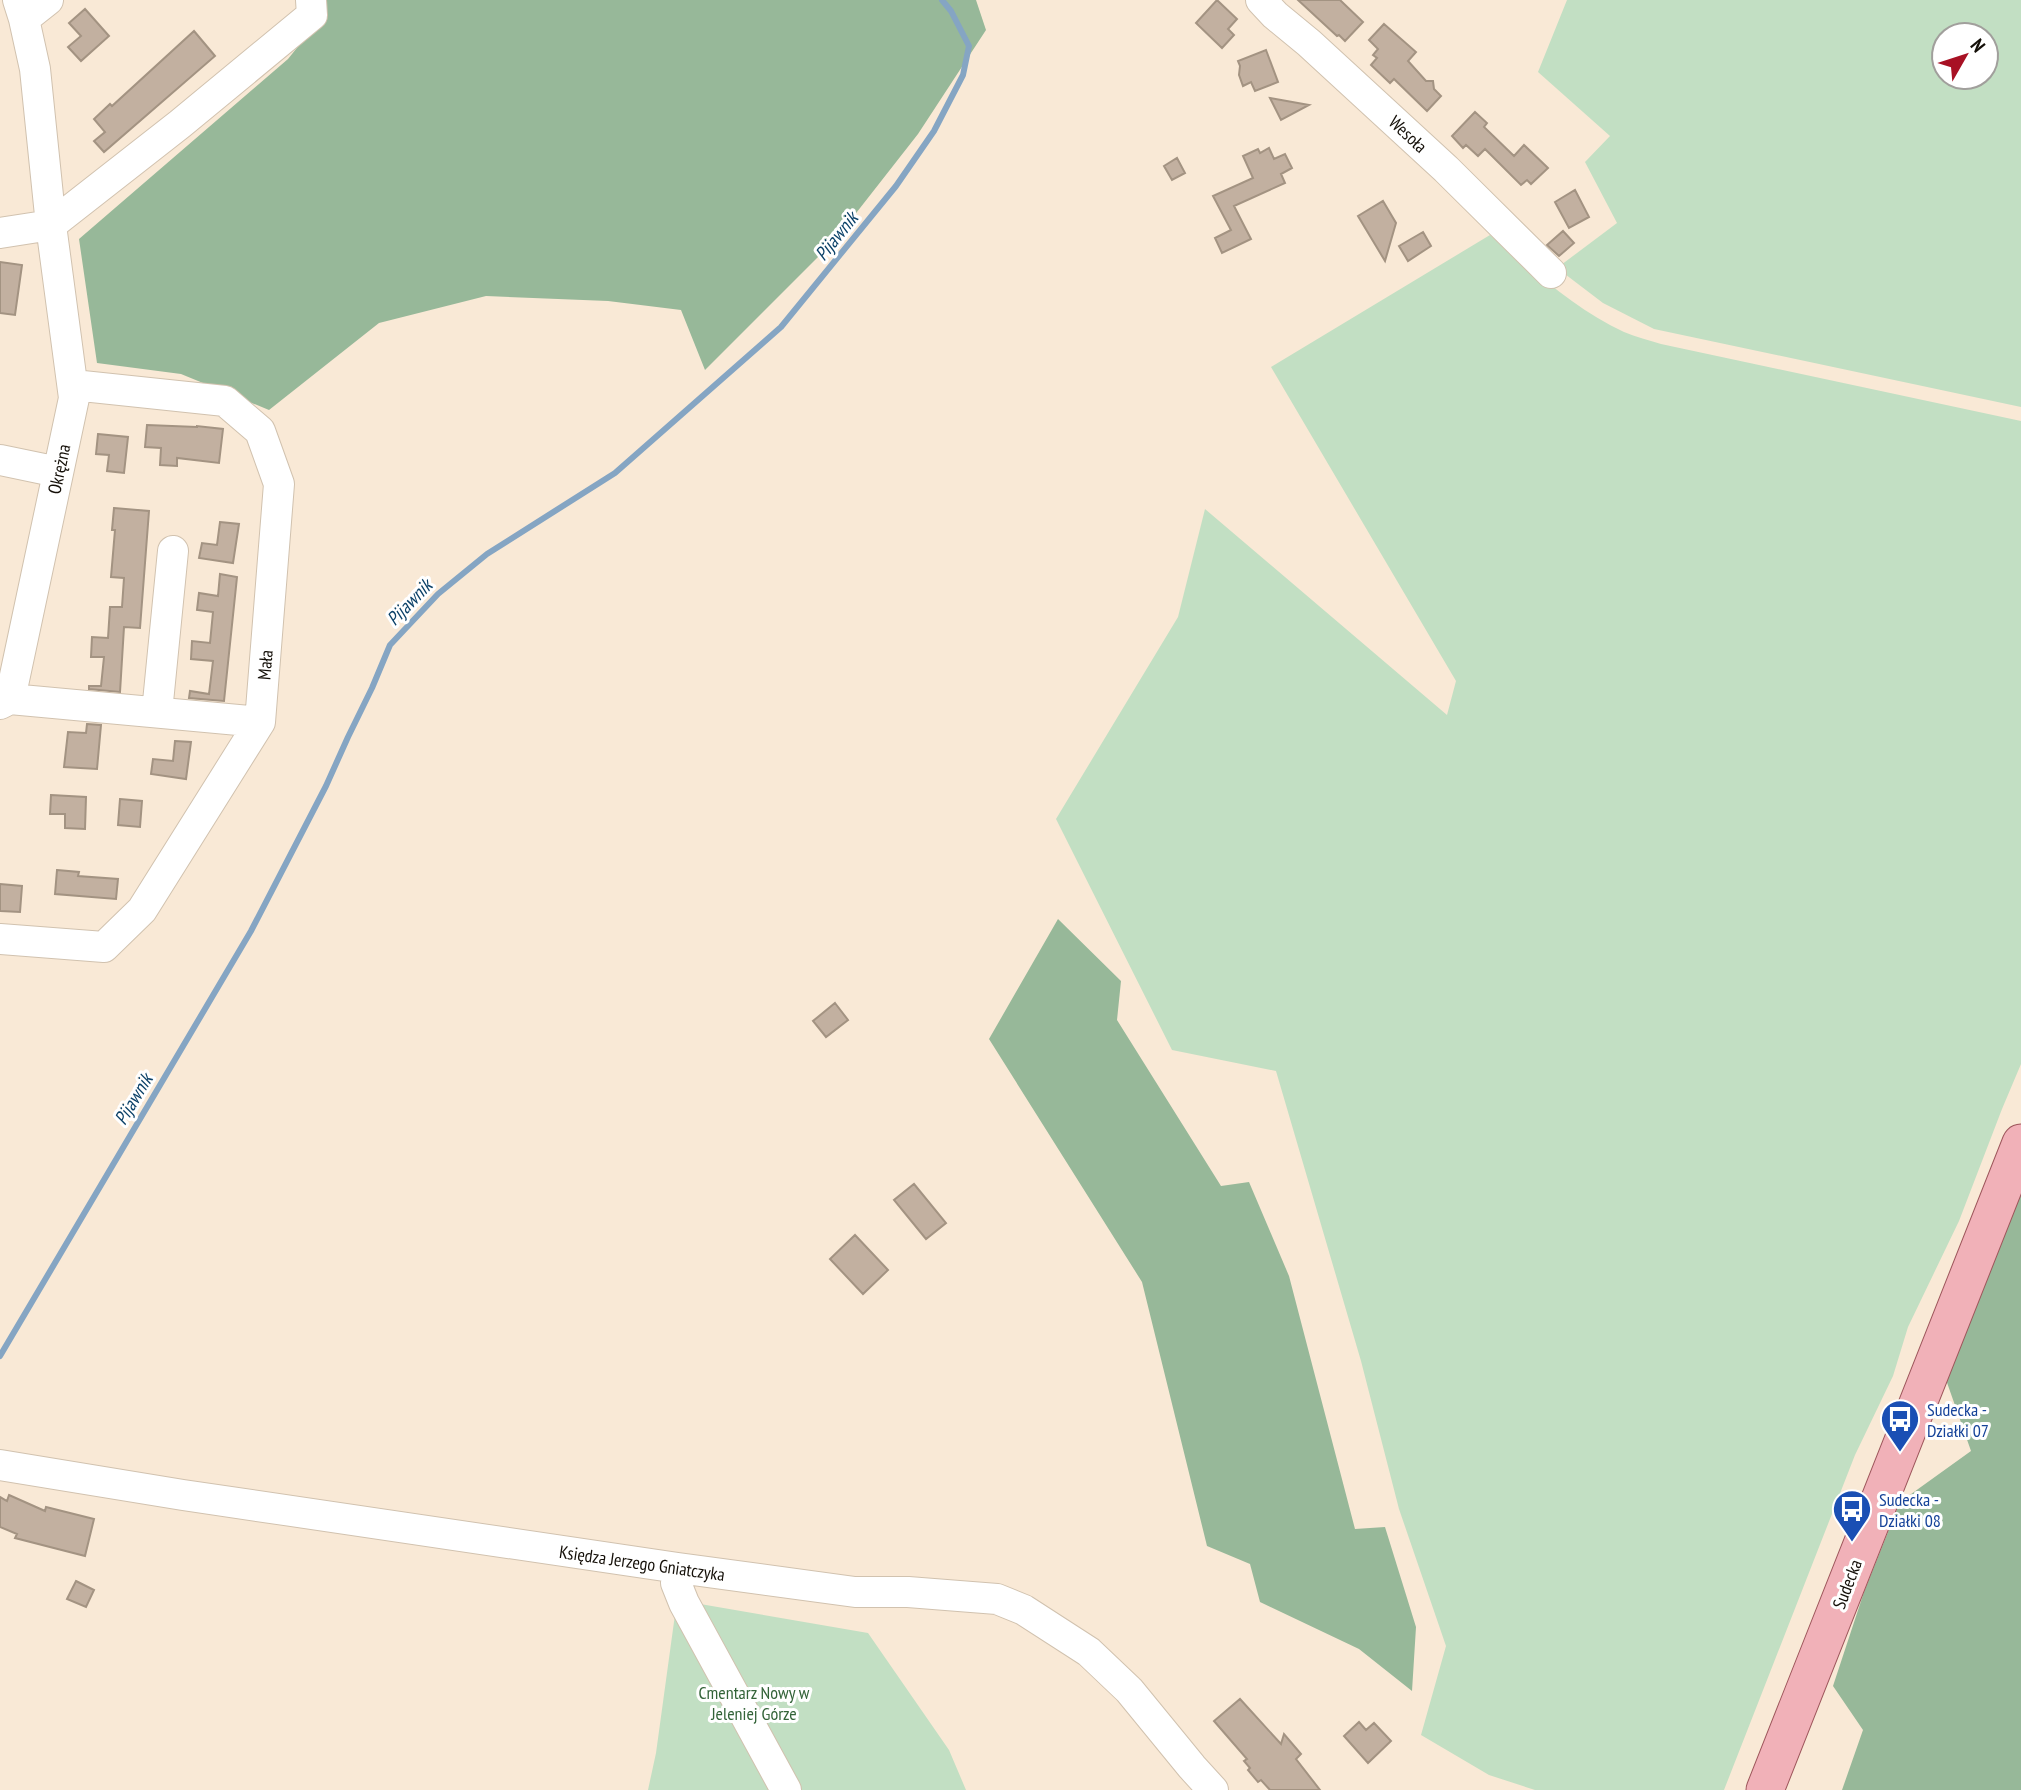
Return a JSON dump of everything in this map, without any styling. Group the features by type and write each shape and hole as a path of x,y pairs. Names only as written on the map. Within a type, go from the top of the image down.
{"main road":[{"name":"Sudecka","path":"1765,1790 2021,1143"}],"street":[{"path":"21,9 48,0"},
{"path":"0,233 51,225 180,124 312,15 311,0"},
{"name":"Wesoła","path":"1261,0 1436,160 1551,273"},
{"name":"Okrężna","path":"5,702 74,398 51,225 35,69 21,9"},
{"name":"Mała","path":"0,939 104,947 142,910 260,722 279,484 260,431 225,401 73,385"},
{"path":"0,460 58,472"},
{"path":"157,712 173,551"},
{"path":"5,702 260,722"},
{"name":"Księdza Jerzego Gniatczyka","path":"0,1465 183,1495 855,1592 908,1592 997,1599 1024,1610 1089,1652 1129,1690 1213,1790"},
{"path":"678,1568 676,1583 684,1603 777,1784"}],"green space":[{"path":"324,0 976,0 986,30 918,134 835,240 705,370 681,310 608,301 486,296 379,323 269,410 181,374 97,363 79,239 288,59 325,13"},
{"path":"1567,0 2021,0 2021,407 1654,329 1603,303 1557,268 1617,223 1585,162 1610,136 1538,72"},
{"path":"1490,235 1571,300 1624,332 1661,344 2021,421 2021,1064 1959,1221 1908,1327 1893,1376 1855,1455 1724,1790 1535,1790 1489,1775 1421,1735 1446,1646 1399,1509 1361,1361 1276,1071 1172,1050 1056,819 1178,617 1205,509 1447,715 1456,681 1271,367"},
{"path":"1058,919 1121,981 1117,1020 1221,1186 1249,1182 1289,1276 1355,1529 1385,1527 1416,1627 1412,1691 1359,1649 1260,1602 1250,1564 1207,1546 1142,1282 989,1039"},
{"path":"2021,1188 2021,1790 1842,1790 1863,1730 1833,1686 1864,1592 1900,1502 1971,1451 1944,1374 1977,1305"},
{"name":"Cmentarz Nowy w Jeleniej Górze","path":"677,1600 868,1633 949,1750 966,1790 648,1790 656,1753"}],"building":[{"path":"1217,0 1237,19 1228,29 1234,35 1222,48 1196,23"},
{"path":"1298,0 1340,0 1363,22 1345,41"},
{"path":"85,9 109,36 81,61 68,47 81,36 69,23"},
{"path":"1384,24 1416,52 1408,61 1426,81 1433,81 1434,89 1441,96 1427,111 1394,79 1390,83 1371,65 1377,58 1373,55 1378,49 1369,40"},
{"path":"194,31 215,56 104,152 94,141 105,132 94,119 110,104 112,106"},
{"path":"1266,50 1278,82 1255,91 1251,82 1243,86 1238,61"},
{"path":"1270,98 1309,105 1281,120"},
{"path":"1475,112 1487,123 1484,127 1514,156 1524,145 1548,168 1531,184 1527,180 1521,185 1485,149 1478,156 1466,145 1463,148 1452,136"},
{"path":"1269,148 1274,159 1285,154 1292,168 1281,174 1285,183 1234,206 1251,239 1222,253 1215,238 1231,230 1213,196 1253,178 1243,156 1258,149 1260,153"},
{"path":"1177,158 1185,173 1172,180 1164,166"},
{"path":"1575,190 1589,217 1569,228 1555,202"},
{"path":"1383,201 1396,223 1385,261 1358,216"},
{"path":"1563,231 1574,243 1559,256 1547,245"},
{"path":"1423,232 1431,246 1408,261 1399,246"},
{"path":"0,262 22,265 15,315 0,313"},
{"path":"147,425 223,429 219,463 177,458 177,466 160,465 161,448 145,447"},
{"path":"98,434 128,437 124,473 107,471 109,455 96,454"},
{"path":"114,508 149,511 140,628 124,627 120,692 89,689 89,686 101,686 104,657 91,657 92,637 108,638 110,607 122,607 124,578 111,577"},
{"path":"220,522 239,524 233,563 199,558 202,543 217,545"},
{"path":"220,574 237,577 224,701 189,698 190,691 209,694 213,661 191,659 192,641 210,643 213,612 197,610 199,593 218,596"},
{"path":"87,724 101,725 97,769 64,767 68,732 86,733"},
{"path":"175,741 191,742 186,779 151,774 153,759 173,761"},
{"path":"51,795 86,797 85,829 65,828 65,814 50,814"},
{"path":"120,799 142,801 140,827 118,825"},
{"path":"57,870 79,872 78,876 118,879 116,899 55,894"},
{"path":"0,884 22,886 20,912 0,911"},
{"path":"835,1003 848,1020 826,1037 813,1021"},
{"path":"914,1184 946,1223 926,1239 894,1200"},
{"path":"855,1235 888,1270 863,1294 830,1259"},
{"path":"9,1495 45,1511 46,1507 94,1519 85,1556 15,1538 17,1534 0,1527 0,1497 7,1501"},
{"path":"76,1581 94,1590 86,1607 67,1599"},
{"path":"1240,1699 1281,1744 1284,1734 1301,1754 1296,1759 1320,1790 1270,1790 1261,1780 1258,1782 1248,1770 1250,1768 1244,1761 1247,1759 1214,1721"},
{"path":"1359,1722 1366,1730 1374,1723 1391,1741 1368,1763 1344,1736"}],"waterway":[{"name":"Pijawnik","path":"0,1356 251,931 326,786 390,645 438,594 487,554 615,473 781,327 896,186 934,131 963,75 969,46 951,11 942,0"}],"place":[{"name":"Sudecka - Działki 07","path":"1900,1453"},
{"name":"Sudecka - Działki 08","path":"1852,1543"}]}
